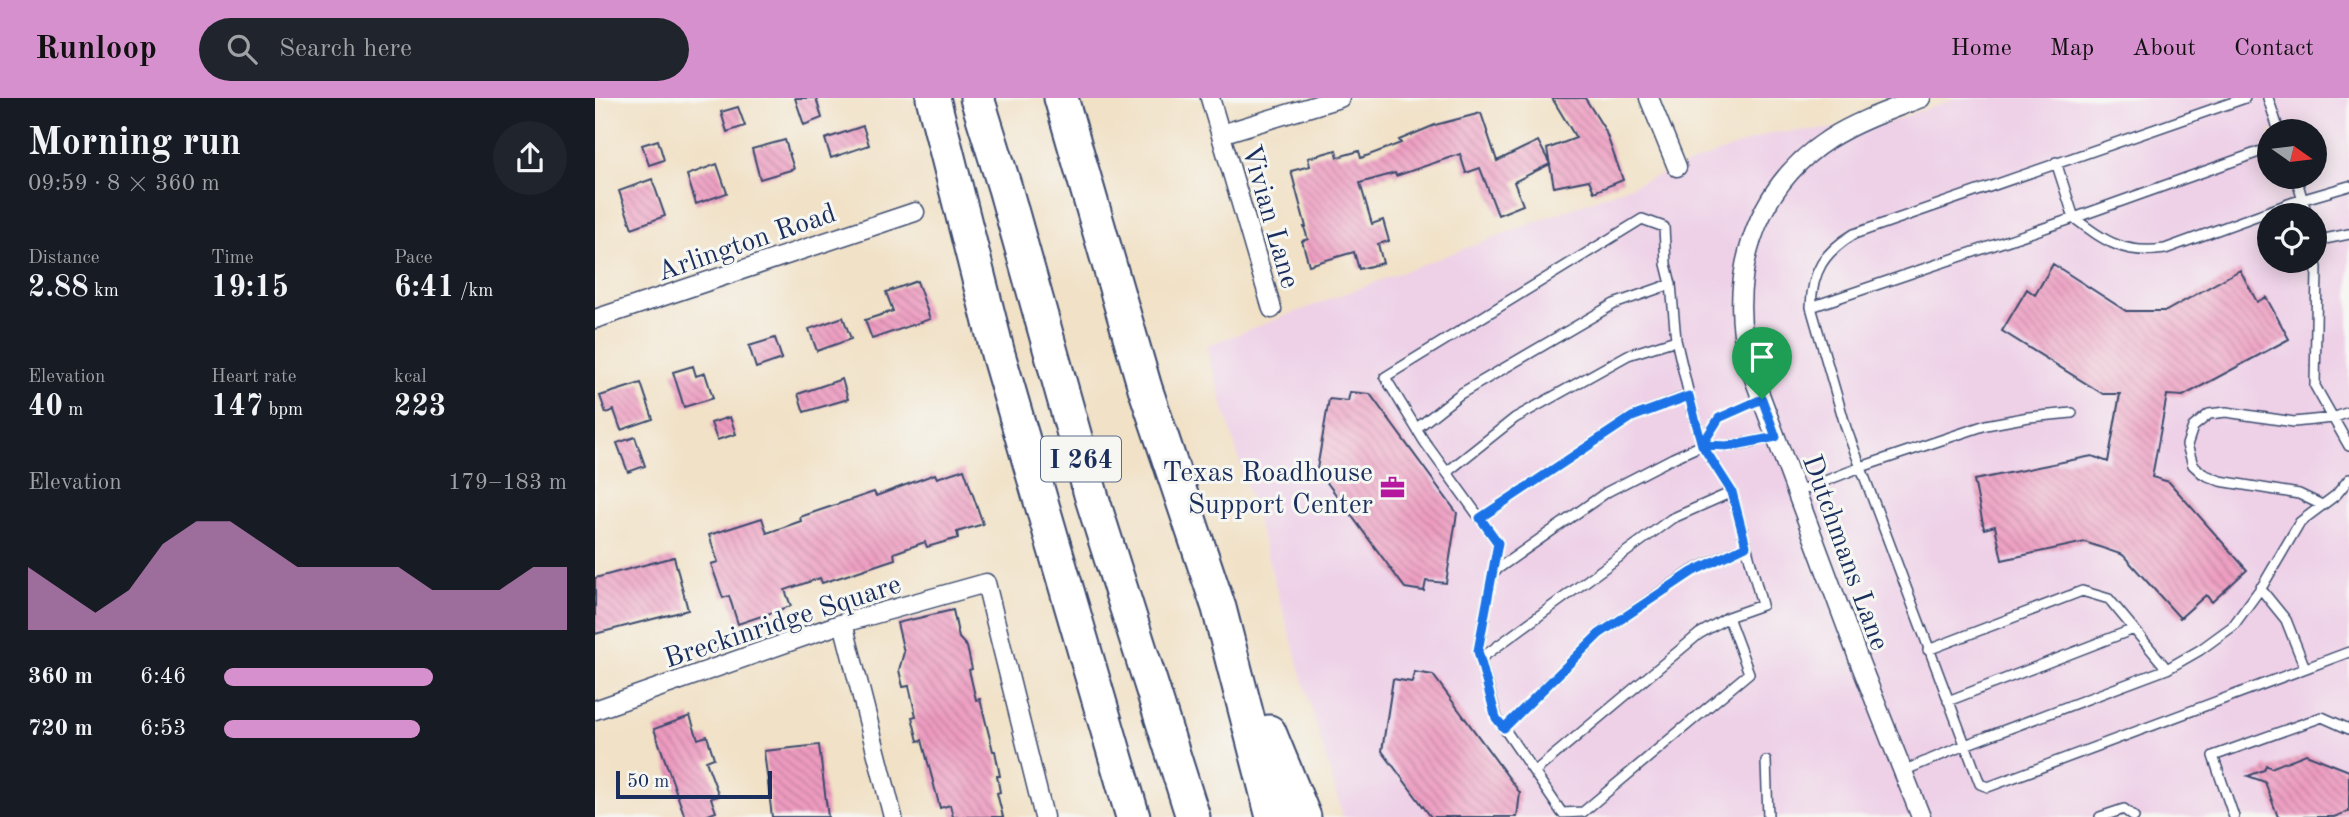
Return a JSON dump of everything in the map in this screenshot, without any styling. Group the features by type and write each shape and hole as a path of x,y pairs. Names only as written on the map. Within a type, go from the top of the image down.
{"highway":[{"path":"933,98 998,354 1133,817"},
{"name":"I 264","path":"977,98 1093,498 1193,817"},
{"name":"I 264","path":"1061,98 1145,388 1219,608 1273,817"},
{"path":"1219,608 1304,817"}],"street":[{"name":"Vivian Lane","path":"1210,98 1272,309"},
{"path":"1221,134 1340,98"},
{"path":"1649,98 1677,167"},
{"name":"Dutchmans Lane","path":"1921,98 1864,121 1829,139 1799,163 1784,180 1764,211 1749,246 1740,295 1743,342 1762,399 1921,817"},
{"name":"Arlington Road","path":"595,319 915,212"},
{"name":"Breckinridge Square","path":"595,710 843,623 986,583 1044,817"},
{"path":"843,623 893,817"}],"lane":[{"path":"2245,98 1854,234 1832,247 1819,268 1811,293 1811,307 1846,428 1980,784 1988,787 2349,652"},
{"path":"2267,98 2275,119"},
{"path":"1811,307 2257,153"},
{"path":"2056,162 2074,218 2105,241 2151,251 2165,249 2304,199 2349,186"},
{"path":"2300,189 2305,203"},
{"path":"1534,772 1699,634 1728,617 1762,605 1732,492 1702,445 1689,396 1676,340 1664,227 1642,219 1385,377 1417,428 1498,543 1478,651 1496,718 1562,813 1583,812 1749,673 1728,617"},
{"path":"2327,239 2349,234"},
{"path":"2317,273 2315,386 2349,446"},
{"path":"1417,428 1460,394 1614,304 1671,284"},
{"path":"1447,472 1515,418 1628,355 1676,340"},
{"path":"1480,518 1632,417 1689,396"},
{"path":"1702,445 1719,418 1762,399"},
{"path":"2322,505 2299,494 2220,481 2203,474 2193,465 2187,445 2193,427 2209,414 2226,412 2294,422 2333,418 2349,412"},
{"path":"1797,492 1861,467 1986,425 2072,413"},
{"path":"1493,572 1607,492 1702,445 1730,446 1776,437"},
{"path":"1903,771 2167,669 2200,650 2233,626 2260,588 2300,522 2336,495 2349,480"},
{"path":"1480,659 1671,519 1732,492"},
{"path":"1504,728 1599,634 1692,572 1746,546"},
{"path":"2260,588 2286,620 2305,668"},
{"path":"1928,650 2082,591 2109,599 2167,669"},
{"path":"1948,701 2134,629"},
{"path":"2234,817 2213,755 2322,717 2349,729"},
{"path":"1766,761 1768,817"},
{"path":"2100,817 2124,808 2134,817"}],"shaded area":[{"path":"1956,98 2349,98 2349,817 1343,817 1206,346 1771,133 1881,125"}],"building":[{"path":"795,98 816,98 822,118 804,125"},
{"path":"1552,98 1585,98 1605,130 1623,180 1594,192 1589,180 1554,187 1547,149 1576,138"},
{"path":"738,107 745,126 727,132 721,112"},
{"path":"1481,113 1497,161 1538,141 1550,164 1514,182 1523,205 1498,215 1480,168 1466,173 1460,154 1396,176 1395,173 1360,183 1372,224 1383,220 1389,241 1378,244 1383,263 1359,269 1354,252 1309,265 1302,241 1308,239 1306,227 1291,171 1310,166 1308,158 1336,150 1338,157 1359,151 1361,158 1401,143 1399,140 1435,125"},
{"path":"863,126 869,145 831,158 825,139"},
{"path":"658,140 664,160 649,165 642,145"},
{"path":"785,140 794,169 760,179 752,149"},
{"path":"717,164 727,193 696,204 687,175"},
{"path":"652,179 665,216 632,228 619,191"},
{"path":"2053,264 2126,311 2166,311 2240,270 2257,302 2266,297 2289,339 2183,396 2167,395 2152,477 2169,482 2247,570 2212,602 2206,595 2180,618 2123,555 2085,542 2002,560 1995,526 1984,529 1974,480 2092,456 2108,462 2120,394 2103,394 2002,331 2027,289 2035,295"},
{"path":"917,281 930,319 872,339 865,320 893,311 886,292"},
{"path":"843,317 851,339 817,351 809,329"},
{"path":"775,338 782,359 756,368 749,346"},
{"path":"693,366 696,376 705,373 713,398 684,407 673,372"},
{"path":"842,379 848,399 804,412 798,394"},
{"path":"641,383 653,419 621,430 614,410 606,413 600,396"},
{"path":"1350,392 1370,394 1457,513 1446,583 1426,581 1424,591 1405,588 1317,469 1329,399 1348,401"},
{"path":"730,417 736,434 717,440 711,423"},
{"path":"635,437 645,466 628,472 617,443"},
{"path":"964,469 983,524 957,532 958,538 927,547 925,542 894,553 895,559 822,583 820,578 785,590 791,606 738,624 729,596 723,598 711,564 718,562 709,535 762,518 767,533 801,521 800,517 874,492 876,496 935,474 937,478"},
{"path":"674,557 688,610 595,634 595,578"},
{"path":"953,610 959,638 967,647 976,700 980,699 995,751 1000,776 997,776 1000,792 997,793 1003,817 953,817 950,805 940,808 922,740 918,741 909,686 903,687 899,670 904,652 897,623"},
{"path":"1414,672 1433,675 1520,793 1517,817 1431,817 1382,751 1393,679 1412,682"},
{"path":"690,716 698,739 707,736 714,758 706,761 719,796 711,798 716,812 703,817 685,817 654,729"},
{"path":"819,745 828,817 772,817 764,751"},
{"path":"2306,754 2349,771 2349,811 2334,817 2278,817 2265,782 2248,776 2264,770 2266,765 2271,768"}],"place":[{"name":"Texas Roadhouse Support Center","path":"1393,487"}],"route":[{"path":"1762,399 1719,418 1702,445 1689,396 1632,417 1480,518 1498,543 1478,651 1496,718 1504,728 1599,634 1692,572 1746,546 1732,492 1702,445 1730,446 1776,437 1762,399"}]}
